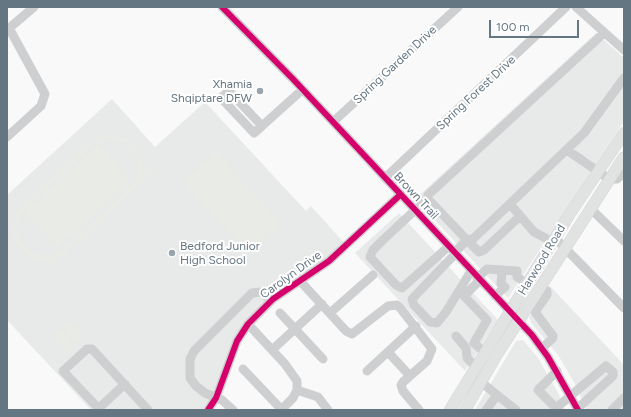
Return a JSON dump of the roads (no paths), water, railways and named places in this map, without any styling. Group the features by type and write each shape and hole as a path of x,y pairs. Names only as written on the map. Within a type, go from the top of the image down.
{"main road":[{"name":"Harwood Road","path":"450,410 554,240 624,133"},
{"name":"Harwood Road","path":"465,410 518,321 624,157"}],"street":[{"path":"7,137 41,106 45,94 8,29 34,7"},
{"name":"Brown Trail","path":"222,7 333,122 542,348 572,396 578,409"},
{"name":"Spring Garden Drive","path":"333,122 458,7"},
{"name":"Spring Forest Drive","path":"385,178 566,7"},
{"path":"576,7 624,50"},
{"path":"604,32 428,195 428,198 415,211 380,242 373,250 370,257 396,285 402,288 467,240 473,239 584,133 624,78"},
{"path":"262,126 229,90 221,98 254,133 262,126 302,90"},
{"path":"567,150 609,179 616,179 624,172"},
{"name":"Carolyn Drive","path":"208,410 216,398 232,352 248,324 271,302 329,261 400,195"},
{"path":"428,198 479,252 484,250 520,216"},
{"path":"510,204 534,232 554,240 566,248 624,308"},
{"path":"590,208 624,241"},
{"path":"452,251 412,299 414,305 430,322 436,322 476,276 487,269 517,271 516,285 506,286 501,284 502,271"},
{"path":"330,313 373,275"},
{"path":"476,276 464,296 487,320 474,343 485,353"},
{"path":"517,277 527,283"},
{"path":"301,282 346,331 352,334 392,304 401,308 432,349 427,361 403,382 401,388 418,410"},
{"path":"495,296 506,286"},
{"path":"541,286 547,291 535,312 553,336 552,339 542,348"},
{"path":"233,410 216,398 205,393 190,378 190,359 194,351 252,293 262,292 271,302"},
{"path":"272,350 322,304"},
{"path":"280,313 323,359"},
{"path":"243,369 281,410 293,398 298,390 295,377 248,324"},
{"path":"367,371 416,326"},
{"path":"456,336 466,348 467,358 476,367"},
{"path":"125,384 99,409 63,371 87,349 92,349 125,384 148,410"},
{"path":"388,352 410,376"},
{"path":"557,371 538,390 556,409 572,396 603,366 606,366 613,372 613,376 578,409"},
{"path":"481,382 516,410"},
{"path":"298,390 318,397 328,410"},
{"path":"486,410 497,395"},
{"path":"612,410 624,398"}],"place":[{"name":"Xhamia Shqiptare DFW","path":"260,91"},
{"name":"Bedford Junior High School","path":"172,253"}]}
